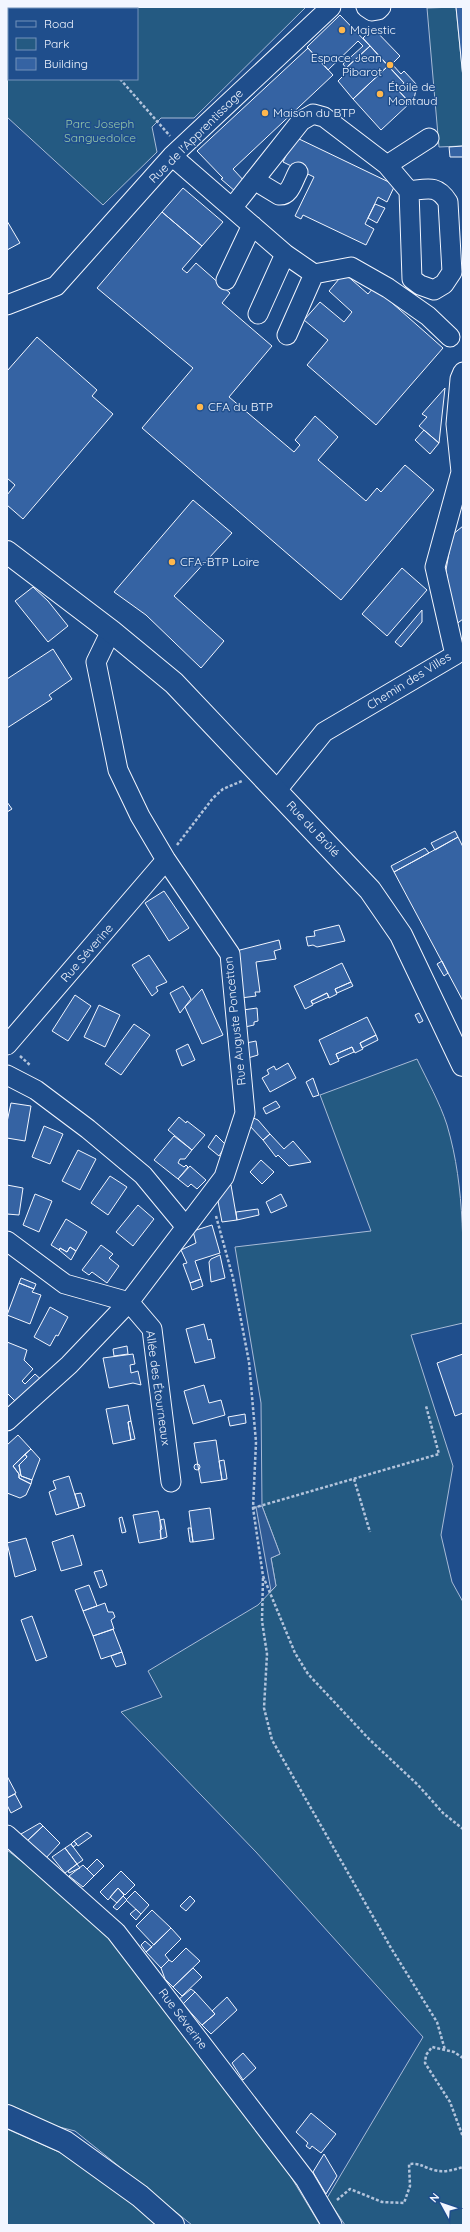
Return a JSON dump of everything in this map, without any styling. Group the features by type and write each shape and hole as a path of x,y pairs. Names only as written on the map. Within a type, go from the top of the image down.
{"main road":[{"path":"7,552 111,632"},
{"name":"Rue du Brûlé","path":"111,632 174,683 277,790 370,890 401,935 463,1065"},
{"path":"7,2116 65,2142 140,2196 173,2225"}],"street":[{"name":"Rue de l'Apprentissage","path":"7,305 56,286 177,152 331,7"},
{"path":"366,7 372,11 378,10 381,7"},
{"path":"232,208 301,121 313,114 324,118 387,165 409,191 412,279 420,286 434,290 444,284 452,272 448,202 442,193 432,188 409,191"},
{"path":"387,165 429,138"},
{"path":"177,152 232,208 285,254 314,274 351,267 388,288 428,316 450,337"},
{"path":"254,180 279,195 283,195 287,193 298,172"},
{"path":"226,280 252,225"},
{"path":"258,314 285,254"},
{"path":"287,335 314,274"},
{"name":"Chemin des Villes","path":"277,790 324,732 455,654 435,568 461,472 456,424 460,379 463,372"},
{"name":"Rue Auguste Poncetton","path":"7,1421 69,1365 129,1302 224,1177 245,1113 230,954 171,854 140,816 118,770 96,662 111,632"},
{"name":"Rue Séverine","path":"7,1045 171,854"},
{"path":"7,1075 36,1090 88,1129 143,1175 186,1227"},
{"path":"7,1242 65,1284 129,1302"},
{"name":"Allée des Étourneaux","path":"129,1302 152,1329 171,1482"},
{"name":"Rue Séverine","path":"7,1835 116,1932 306,2179 328,2217"}],"path":[{"path":"121,80 177,152"},
{"path":"171,854 212,798 223,789"},
{"path":"203,1205 212,1205 224,1240 249,1362 256,1442 253,1508 263,1576 262,1621 267,1654 264,1708 272,1740 391,1948 437,2022 445,2050"},
{"path":"253,1508 439,1454 426,1406"},
{"path":"354,1479 370,1532"},
{"path":"263,1576 295,1653 308,1674 369,1739 418,1786 443,1813 463,1829"},
{"path":"463,2058 454,2052 432,2047 426,2055 425,2063 450,2102 463,2137"},
{"path":"328,2217 350,2190 382,2202 404,2203 410,2186 409,2164 420,2163 433,2170 444,2172 463,2167"}],"green space":[{"name":"Parc Joseph Sanguedolce","path":"7,7 306,7 194,118 161,118 152,127 157,152 103,205 7,117"},
{"path":"456,7 463,78 463,146 439,147 427,8"},
{"path":"417,1059 437,1100 447,1125 458,1174 462,1223 463,1323 411,1335 453,1466 441,1535 452,1582 463,1602 463,2225 345,2225 327,2198 423,2037 256,1852 121,1712 162,1697 148,1671 258,1605 276,1586 271,1558 280,1554 262,1506 261,1403 235,1247 371,1231 320,1095"},
{"path":"7,1850 60,1891 120,1948 276,2152 320,2225 192,2225 75,2131 36,2121 7,2109"},
{"path":"7,2129 59,2152 82,2166 163,2225 7,2225"}],"shaded area":[{"path":"262,1506 280,1554 271,1558 276,1586 271,1591 256,1507"}],"building":[{"path":"456,7 463,7 463,78"},
{"path":"340,15 370,46 346,68 343,64 363,46 358,41 328,70 307,47"},
{"name":"Espace Jean Pibarot","path":"373,28 400,56 392,64 401,74 404,71 417,85 414,99 410,103 397,89 404,83 363,38"},
{"path":"370,46 388,66 353,99 338,81 348,71 346,68"},
{"name":"Maison du BTP","path":"308,48 333,75 233,169 246,183 236,192 221,179 223,178 197,151"},
{"name":"Étoile de Montaud","path":"388,66 404,83 397,89 410,103 381,130 353,99"},
{"path":"295,137 395,185 387,202 378,197 365,224 374,229 366,245 303,215 301,219 295,216 314,177 283,162"},
{"path":"463,146 463,157 450,157 449,147"},
{"path":"183,188 223,222 202,246 162,212"},
{"path":"375,204 385,208 377,223 368,218"},
{"name":"CFA du BTP","path":"162,212 202,246 182,269 187,273 196,263 230,293 222,303 272,346 229,397 294,452 300,445 295,440 315,416 338,437 318,460 366,501 377,488 381,492 405,465 434,490 341,600 142,428 193,368 97,288"},
{"path":"7,221 20,243 7,250"},
{"path":"344,273 368,294 374,287 443,348 376,425 307,365 328,340 304,320 320,302 344,322 352,312 329,291"},
{"path":"37,337 97,390 92,396 113,414 23,519 7,505 7,495 15,485 7,478 7,371"},
{"path":"445,388 439,443 419,426 427,417 422,414"},
{"path":"424,430 439,443 430,454 415,440"},
{"name":"CFA-BTP Loire","path":"193,500 232,533 174,596 224,641 201,668 146,615 114,592"},
{"path":"463,526 463,619 455,625 446,570 452,535"},
{"path":"402,568 427,590 387,636 362,614"},
{"path":"33,587 48,601 68,626 48,642 15,601"},
{"path":"422,610 422,622 401,647 395,642"},
{"path":"53,649 72,679 49,695 52,699 7,728 7,679"},
{"path":"7,802 12,809 7,812"},
{"path":"455,831 458,837 435,850 431,843"},
{"path":"458,837 463,847 463,1001 394,872"},
{"path":"425,848 429,853 394,872 391,866"},
{"path":"164,891 189,928 169,941 145,903"},
{"path":"339,925 345,941 317,947 313,945 308,946 306,937 315,936 314,931"},
{"path":"279,940 281,949 274,951 276,959 256,962 260,992 255,992 256,996 241,998 236,951"},
{"path":"149,955 167,982 156,987 158,991 152,996 132,965"},
{"path":"442,961 448,973 444,976 437,964"},
{"path":"342,963 351,982 335,989 337,994 329,998 327,993 311,1001 313,1005 305,1009 294,986"},
{"path":"351,982 353,986 337,993 335,989"},
{"path":"183,986 191,999 180,1013 170,993"},
{"path":"202,989 223,1035 202,1044 185,1007"},
{"path":"327,993 329,997 313,1004 311,1001"},
{"path":"75,995 91,1006 68,1041 52,1031"},
{"path":"99,1005 120,1015 105,1047 84,1037"},
{"path":"257,1008 258,1021 254,1022 254,1025 245,1027 243,1010"},
{"path":"419,1013 423,1021 419,1023 415,1015"},
{"path":"367,1017 376,1035 360,1043 363,1049 355,1053 352,1047 336,1054 339,1061 330,1065 319,1040"},
{"path":"134,1024 150,1035 121,1075 105,1064"},
{"path":"376,1035 378,1040 362,1048 360,1043"},
{"path":"256,1041 258,1055 248,1058 246,1043"},
{"path":"188,1044 195,1060 182,1066 176,1050"},
{"path":"352,1047 354,1052 338,1059 336,1054"},
{"path":"288,1063 296,1078 270,1092 262,1078 269,1074 267,1070 274,1066 276,1070"},
{"path":"313,1078 319,1095 313,1097 306,1082"},
{"path":"276,1101 280,1107 266,1114 263,1108"},
{"path":"11,1103 31,1106 25,1141 7,1138 7,1122"},
{"path":"179,1117 186,1123 187,1121 205,1135 192,1150 168,1130"},
{"path":"251,1117 258,1120 270,1134 263,1140 249,1125"},
{"path":"44,1126 63,1134 50,1164 32,1157"},
{"path":"270,1134 284,1149 293,1141 311,1162 289,1166 278,1155 276,1157 263,1140"},
{"path":"216,1135 226,1145 219,1156 208,1147"},
{"path":"174,1136 192,1150 185,1159 180,1159 178,1163 184,1167 186,1165 188,1167 178,1179 154,1160"},
{"path":"78,1150 96,1159 80,1190 62,1181"},
{"path":"261,1160 274,1172 262,1184 250,1172"},
{"path":"190,1166 206,1180 197,1189 191,1184 188,1187 178,1179"},
{"path":"110,1176 127,1187 108,1215 91,1203"},
{"path":"7,1185 23,1188 19,1215 7,1214"},
{"path":"231,1185 237,1220 222,1222 217,1196 225,1186"},
{"path":"35,1194 52,1201 39,1232 23,1225"},
{"path":"281,1194 287,1206 271,1213 266,1202"},
{"path":"138,1205 154,1219 133,1246 116,1232"},
{"path":"258,1209 259,1215 237,1220 236,1212"},
{"path":"66,1219 87,1232 76,1251 70,1247 67,1252 60,1248 59,1250 51,1245"},
{"path":"212,1225 220,1253 195,1261 201,1279 190,1283 183,1264 187,1263 181,1250 196,1243 193,1231"},
{"path":"101,1245 113,1254 109,1258 119,1266 107,1283 92,1272 89,1275 82,1270"},
{"path":"70,1247 76,1251 71,1260 59,1250 60,1248 67,1252"},
{"path":"220,1255 225,1278 211,1282 209,1262 211,1259"},
{"path":"21,1278 36,1284 34,1289 19,1283"},
{"path":"201,1279 203,1286 192,1290 190,1283"},
{"path":"19,1283 34,1289 32,1292 41,1295 30,1324 7,1315"},
{"path":"50,1307 68,1317 58,1336 56,1335 50,1346 34,1337"},
{"path":"204,1324 208,1340 211,1339 215,1358 195,1363 186,1329"},
{"path":"7,1342 27,1350 24,1360 33,1369 22,1381 25,1384 35,1374 45,1383 19,1405 7,1393"},
{"path":"127,1346 128,1354 114,1356 113,1349"},
{"path":"133,1354 135,1364 130,1365 131,1373 138,1371 141,1385 133,1383 109,1388 103,1358"},
{"path":"463,1354 463,1413 455,1416 437,1363"},
{"path":"204,1385 209,1403 221,1400 225,1415 193,1424 184,1391"},
{"path":"128,1405 131,1421 128,1422 131,1440 113,1444 106,1409"},
{"path":"245,1414 246,1423 230,1426 228,1417"},
{"path":"131,1421 135,1439 131,1440 128,1422"},
{"path":"18,1435 31,1449 13,1466 19,1474 19,1478 31,1484 26,1495 20,1498 7,1493 7,1445"},
{"path":"216,1440 222,1480 201,1483 194,1443"},
{"path":"31,1449 40,1459 32,1480 21,1476 19,1465 27,1457 25,1454"},
{"path":"25,1454 27,1457 19,1465 21,1476 32,1480 31,1484 19,1478 19,1474 13,1466"},
{"path":"224,1460 227,1479 222,1480 219,1461"},
{"path":"197,1464 200,1467 197,1470 194,1467"},
{"path":"69,1476 79,1508 56,1515 49,1492 56,1489 53,1481"},
{"path":"81,1493 85,1506 79,1508 75,1494"},
{"path":"210,1508 214,1539 193,1542 189,1511"},
{"path":"158,1511 162,1529 160,1530 161,1539 139,1543 133,1515"},
{"path":"122,1517 126,1532 122,1533 119,1518"},
{"path":"164,1519 167,1537 161,1539 160,1520"},
{"path":"188,1528 191,1528 193,1542 190,1542"},
{"path":"73,1535 82,1565 61,1571 52,1542"},
{"path":"26,1538 36,1570 15,1577 7,1543"},
{"path":"102,1570 107,1585 100,1588 94,1572"},
{"path":"89,1585 97,1606 83,1611 75,1590"},
{"path":"105,1603 108,1612 113,1612 115,1617 111,1620 114,1629 93,1636 83,1611"},
{"path":"32,1616 47,1657 36,1661 21,1620"},
{"path":"113,1629 122,1652 101,1659 93,1636"},
{"path":"122,1652 126,1664 116,1667 111,1656"},
{"path":"7,1776 16,1793 7,1798"},
{"path":"15,1794 22,1807 11,1813 7,1805 7,1798"},
{"path":"40,1823 43,1826 27,1841 21,1834"},
{"path":"43,1826 60,1843 45,1859 27,1841"},
{"path":"87,1832 92,1836 78,1846 74,1841"},
{"path":"74,1841 77,1844 73,1847 71,1844"},
{"path":"71,1844 83,1860 77,1864 65,1848"},
{"path":"65,1848 77,1864 65,1873 52,1857"},
{"path":"97,1859 104,1866 94,1876 87,1869"},
{"path":"77,1864 80,1868 69,1873 68,1871"},
{"path":"83,1865 94,1876 83,1887 69,1876"},
{"path":"121,1871 135,1885 125,1895 118,1888 108,1900 100,1892"},
{"path":"118,1888 124,1895 117,1903 110,1897"},
{"path":"135,1891 149,1905 141,1914 126,1900"},
{"path":"123,1896 127,1900 117,1910 113,1907"},
{"path":"190,1896 195,1901 186,1911 180,1906"},
{"path":"136,1909 141,1914 136,1920 130,1914"},
{"path":"152,1910 171,1928 154,1945 136,1926"},
{"path":"171,1928 181,1939 165,1955 169,1960 161,1968 146,1952"},
{"path":"145,1941 152,1947 146,1952 141,1945"},
{"path":"186,1948 200,1961 173,1987 165,1979 161,1968 169,1960 172,1962"},
{"path":"193,1968 202,1977 182,1996 173,1987"},
{"path":"191,1989 195,1992 183,2004 178,2000"},
{"path":"195,1992 215,2014 202,2025 183,2004"},
{"path":"227,1997 237,2010 211,2034 202,2025 215,2014 212,2011"},
{"path":"243,2053 256,2068 243,2080 232,2063"},
{"path":"311,2113 336,2134 321,2153 312,2146 310,2149 306,2146 308,2143 296,2132"},
{"path":"324,2154 337,2176 326,2194 313,2172"}],"place":[{"name":"Majestic","path":"342,30"},
{"name":"Espace Jean Pibarot","path":"390,65"},
{"name":"Étoile de Montaud","path":"380,94"},
{"name":"Maison du BTP","path":"265,113"},
{"name":"CFA du BTP","path":"200,407"},
{"name":"CFA-BTP Loire","path":"172,562"}]}
